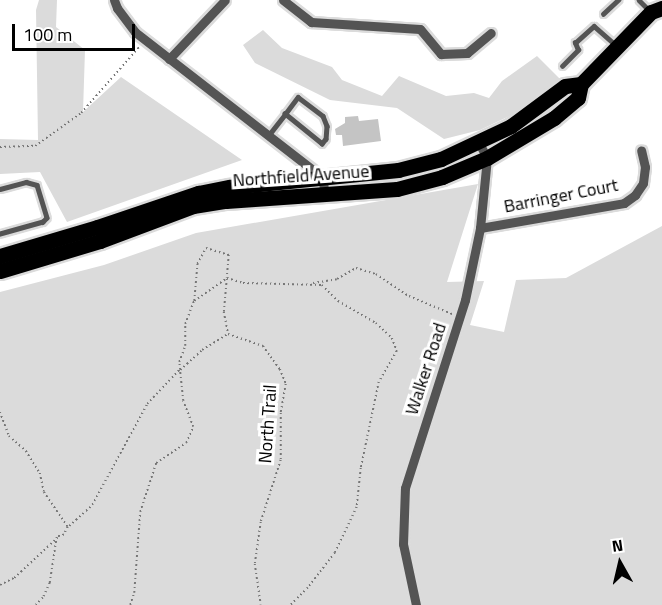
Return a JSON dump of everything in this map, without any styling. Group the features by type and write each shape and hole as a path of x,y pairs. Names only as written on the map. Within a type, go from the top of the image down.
{"main road":[{"name":"Northfield Avenue","path":"0,271 100,241 193,206 226,201 397,189 442,177 487,158 525,138 554,118 578,98 581,84 656,7"},
{"name":"Northfield Avenue","path":"0,256 198,193 398,170 441,159 511,126 566,86 581,84"}],"street":[{"path":"114,0 125,21 145,40 323,178 324,194"},
{"path":"169,59 225,0"},
{"path":"283,0 311,22 420,29 441,54 466,53 491,33"},
{"path":"479,143 487,158"},
{"name":"Barringer Court","path":"480,228 624,203 635,195 643,183 645,167 640,150"},
{"path":"295,157 300,168 298,180"},
{"name":"Walker Road","path":"416,605 403,544 405,488 463,309 480,228 487,158"}],"lane":[{"path":"603,14 618,0"},
{"path":"639,0 656,7"},
{"path":"562,66 578,50 575,43 594,26 618,47"},
{"path":"268,136 298,97 323,116 327,126 326,139 322,144 285,114"},
{"path":"0,189 26,182 37,185 46,218 43,222 0,234"}],"path":[{"path":"0,147 35,146 81,113 145,40"},
{"path":"0,585 14,578 57,537 64,535 68,527 92,505 147,405 180,370 202,350 228,333 224,312 229,255 221,251 203,249 197,264 194,302 185,324 185,346 179,362 180,370 183,401 193,427 186,444 156,464 140,512 134,593 130,605"},
{"path":"309,284 336,279 356,268 376,274 409,296 456,316"},
{"path":"227,278 243,283 322,285 338,301 376,323 392,338 397,351 379,382 361,468 357,507 335,553 308,588 291,605"},
{"path":"194,302 227,278"},
{"name":"North Trail","path":"228,333 263,346 280,369 286,384 281,412 281,460 261,522 255,564 261,605"},
{"path":"0,412 9,436 26,451 40,473 44,492 68,527"},
{"path":"36,605 43,598 50,583 57,537"}],"shaded area":[{"path":"39,0 57,0 56,27 85,50 83,112 121,77 242,160 67,222 40,172 0,174 0,139 38,140 36,10"},
{"path":"263,30 282,48 332,67 342,80 382,96 399,76 446,96 474,93 489,98 502,81 537,56 562,81 520,111 480,130 444,139 397,108 330,100 255,63 243,45"},
{"path":"478,184 447,282 484,281 470,325 504,332 516,280 566,278 662,226 662,605 0,605 0,292 104,265 196,233"}],"building":[{"path":"358,116 359,121 378,119 381,141 343,146 342,135 336,135 335,129 345,123 345,117"}]}
